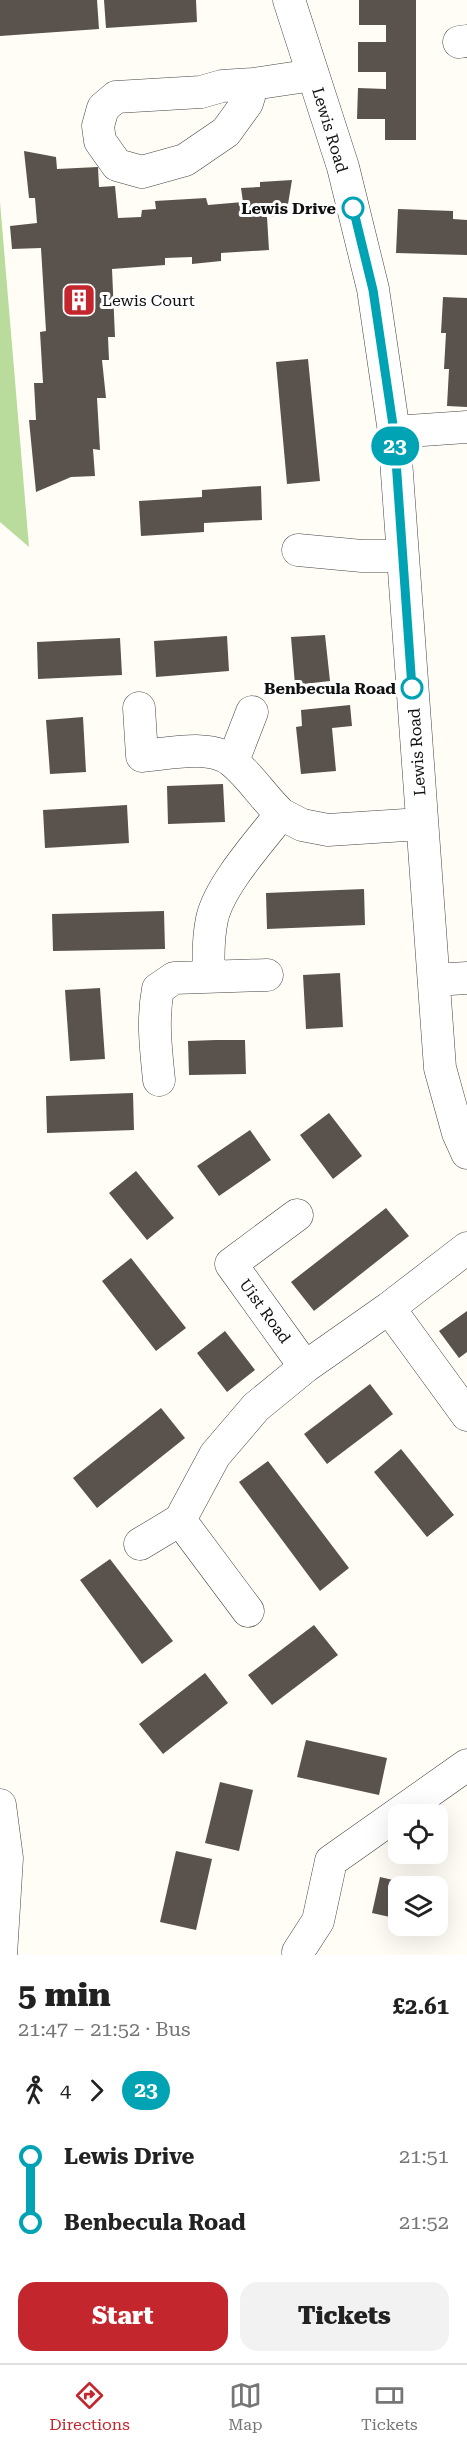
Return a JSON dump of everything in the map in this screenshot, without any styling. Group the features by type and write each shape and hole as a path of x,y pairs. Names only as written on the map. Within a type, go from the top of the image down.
{"street":[{"name":"Lewis Road","path":"289,0 343,167 373,290 394,432 440,1068 458,1133 467,1154"},
{"path":"253,84 313,75"},
{"path":"394,432 467,427"},
{"path":"298,550 362,556 403,556"},
{"path":"139,708 142,756 203,751 219,754 233,761 281,814 302,825 328,830 421,824"},
{"path":"233,761 252,712"},
{"path":"209,976 208,951 212,918 233,876 281,814"},
{"path":"159,1080 154,1029 154,1007 158,989 174,978 267,975"},
{"path":"435,980 467,978"},
{"name":"Uist Road","path":"297,1215 231,1264 305,1366"},
{"path":"140,1544 180,1520 214,1455 256,1407 305,1366 389,1308 467,1248"},
{"path":"389,1308 464,1406"},
{"path":"180,1520 248,1611"},
{"path":"298,1952 318,1921 331,1861 467,1766"},
{"path":"0,1805 8,1858 1,1955"}],"green space":[{"path":"0,202 29,547 0,522"}],"building":[{"path":"0,0 97,0 99,29 0,36"},
{"path":"104,0 196,0 197,22 106,28"},
{"path":"359,0 416,0 416,140 385,140 385,119 357,119 358,88 386,89 386,72 358,72 358,42 386,42 386,25 359,25"},
{"name":"Lewis Court","path":"24,151 56,157 57,169 98,167 99,187 115,186 118,218 141,217 142,210 156,209 155,201 206,198 208,205 243,202 241,188 260,187 260,182 292,180 286,216 267,217 269,250 221,253 221,261 192,264 192,257 165,258 165,265 112,269 115,337 108,337 109,360 102,360 106,398 97,398 100,450 93,449 95,476 71,477 36,492 29,420 36,420 34,383 43,383 40,332 46,331 41,248 12,249 10,226 37,223 35,198 29,198"},
{"path":"398,209 453,211 453,219 467,220 467,255 396,253"},
{"path":"443,297 467,298 467,407 447,406 449,369 444,369 446,333 441,333"},
{"path":"308,359 320,481 287,484 276,362"},
{"path":"261,486 262,520 204,523 204,532 141,536 139,501 202,497 202,490"},
{"path":"325,635 330,681 295,685 291,637"},
{"path":"227,636 229,671 156,677 154,641"},
{"path":"120,638 122,675 38,679 37,642"},
{"path":"350,705 352,726 332,728 336,771 301,774 296,727 302,726 301,710"},
{"path":"83,717 86,772 50,774 46,720"},
{"path":"223,784 225,822 168,824 167,786"},
{"path":"127,805 129,843 45,848 43,810"},
{"path":"364,889 365,925 267,929 266,893"},
{"path":"164,911 165,949 53,951 52,914"},
{"path":"340,973 343,1027 306,1029 303,975"},
{"path":"100,988 105,1059 70,1061 65,990"},
{"path":"245,1040 246,1074 189,1075 188,1041"},
{"path":"133,1093 134,1130 47,1133 46,1096"},
{"path":"329,1113 362,1156 333,1179 300,1135"},
{"path":"250,1130 271,1160 219,1196 197,1166"},
{"path":"136,1171 174,1218 147,1240 109,1193"},
{"path":"386,1208 409,1236 314,1311 291,1282"},
{"path":"131,1258 186,1328 156,1351 102,1281"},
{"path":"467,1311 467,1352 459,1358 439,1331"},
{"path":"225,1331 255,1370 227,1392 197,1353"},
{"path":"370,1384 393,1414 327,1464 304,1434"},
{"path":"161,1408 185,1438 97,1508 73,1478"},
{"path":"401,1449 454,1515 427,1537 374,1472"},
{"path":"268,1461 349,1568 320,1591 239,1482"},
{"path":"110,1559 173,1641 142,1664 80,1580"},
{"path":"314,1625 338,1655 272,1705 248,1675"},
{"path":"205,1673 228,1703 163,1754 139,1724"},
{"path":"306,1740 387,1758 379,1795 297,1777"},
{"path":"220,1782 253,1790 239,1851 205,1843"},
{"path":"176,1851 212,1859 196,1930 160,1922"},
{"path":"380,1877 388,1879 388,1917 372,1913"}],"bus line":[{"name":"23","path":"353,208 373,290 394,432 412,688"}],"place":[{"name":"Lewis Drive","path":"353,208"},
{"name":"Lewis Court","path":"79,300"},
{"name":"Benbecula Road","path":"412,688"}]}
